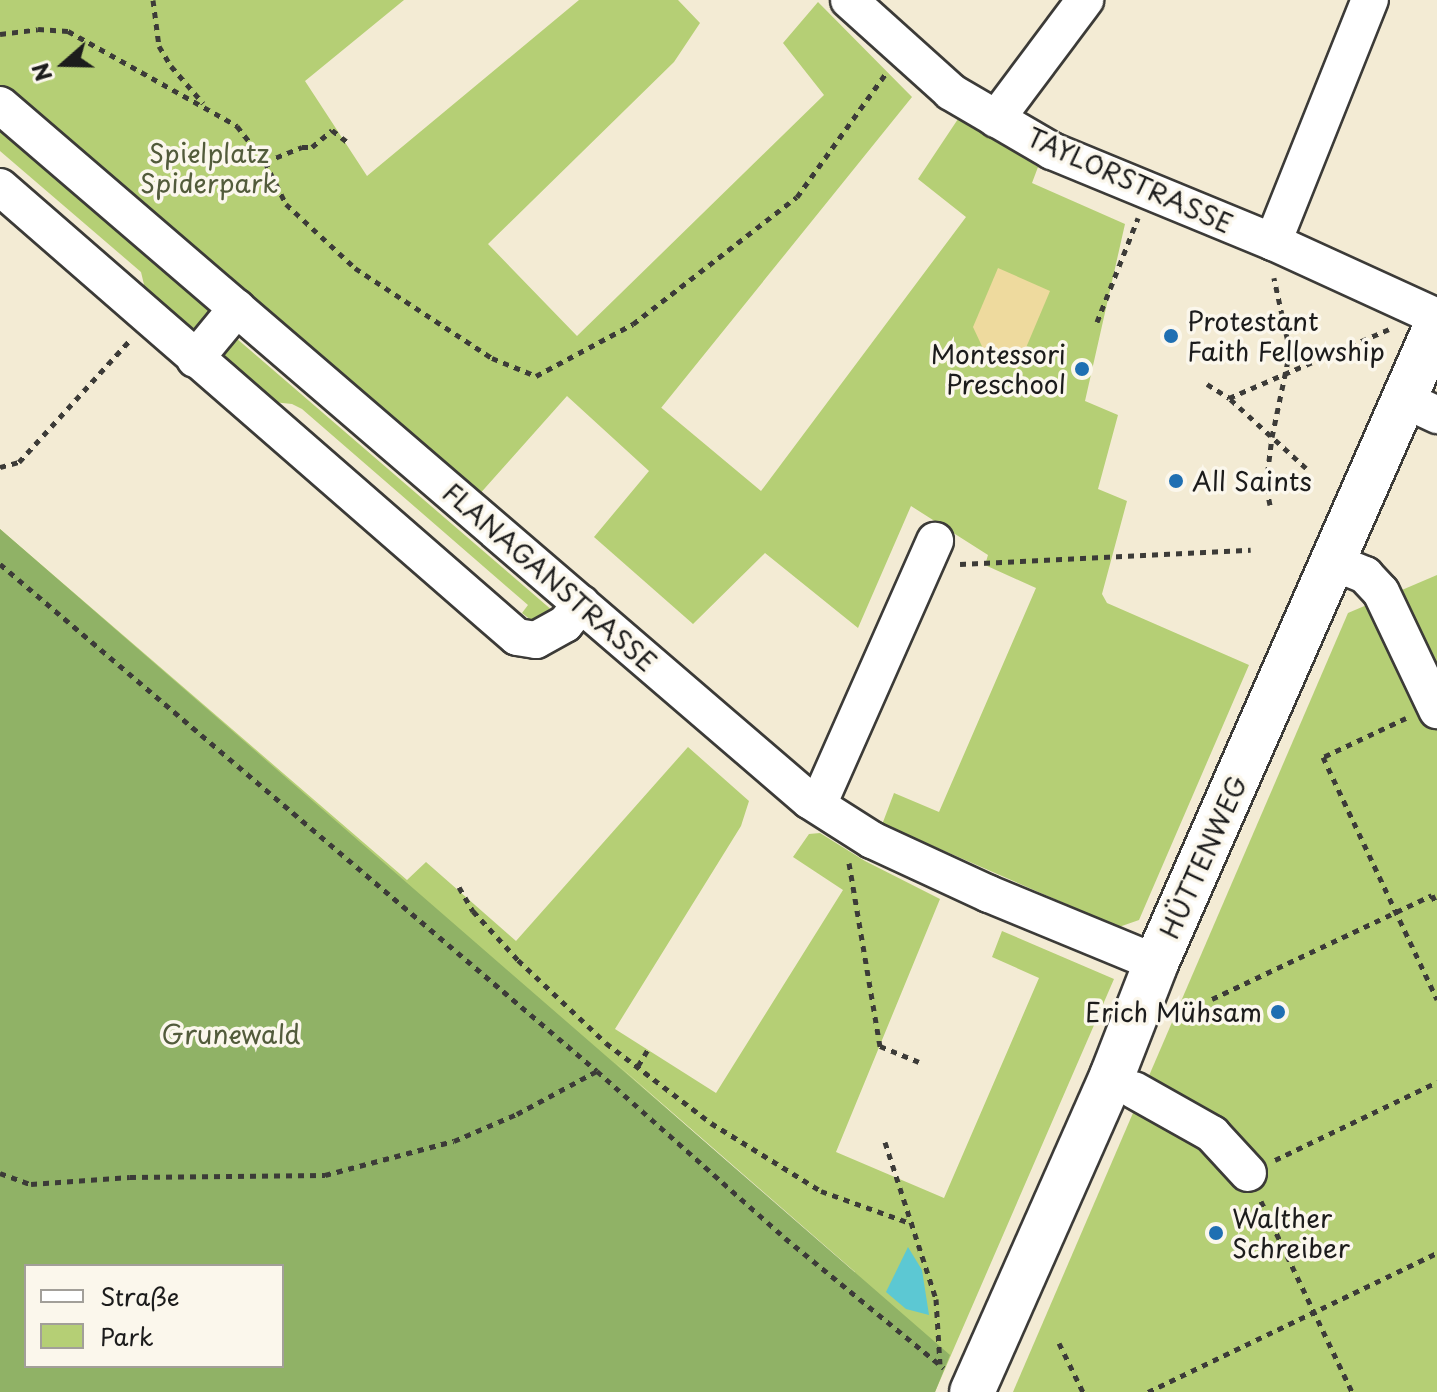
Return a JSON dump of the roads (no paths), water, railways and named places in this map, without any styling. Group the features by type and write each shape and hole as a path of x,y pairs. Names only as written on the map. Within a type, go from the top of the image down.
{"main road":[{"name":"HÜTTENWEG","path":"955,1377 1112,1076 1156,963 1333,562 1420,407 1418,324"}],"street":[{"name":"TAYLORSTRASSE","path":"849,0 951,92 1052,151 1273,242 1437,317"},
{"path":"996,119 1085,0"},
{"path":"1273,242 1370,0"},
{"name":"FLANAGANSTRASSE","path":"0,105 818,805 872,840 989,894 1156,963"},
{"path":"0,187 517,637 536,640 565,624 581,604"},
{"path":"195,359 237,308"},
{"path":"818,805 930,553"},
{"path":"1333,562 1365,575 1381,592 1436,707"},
{"path":"1134,1090 1212,1134 1248,1173"}],"water":[{"path":"908,1247 922,1270 929,1315 906,1309 886,1292"}],"place":[{"name":"Protestant Faith Fellowship","path":"1171,336"},
{"name":"Montessori Preschool","path":"1082,369"},
{"name":"All Saints","path":"1176,481"},
{"name":"Erich Mühsam","path":"1278,1012"},
{"name":"Walther Schreiber","path":"1216,1233"}],"park label":[{"name":"Spielplatz Spiderpark","path":"209,168"},
{"name":"Grunewald","path":"231,1034"}]}
